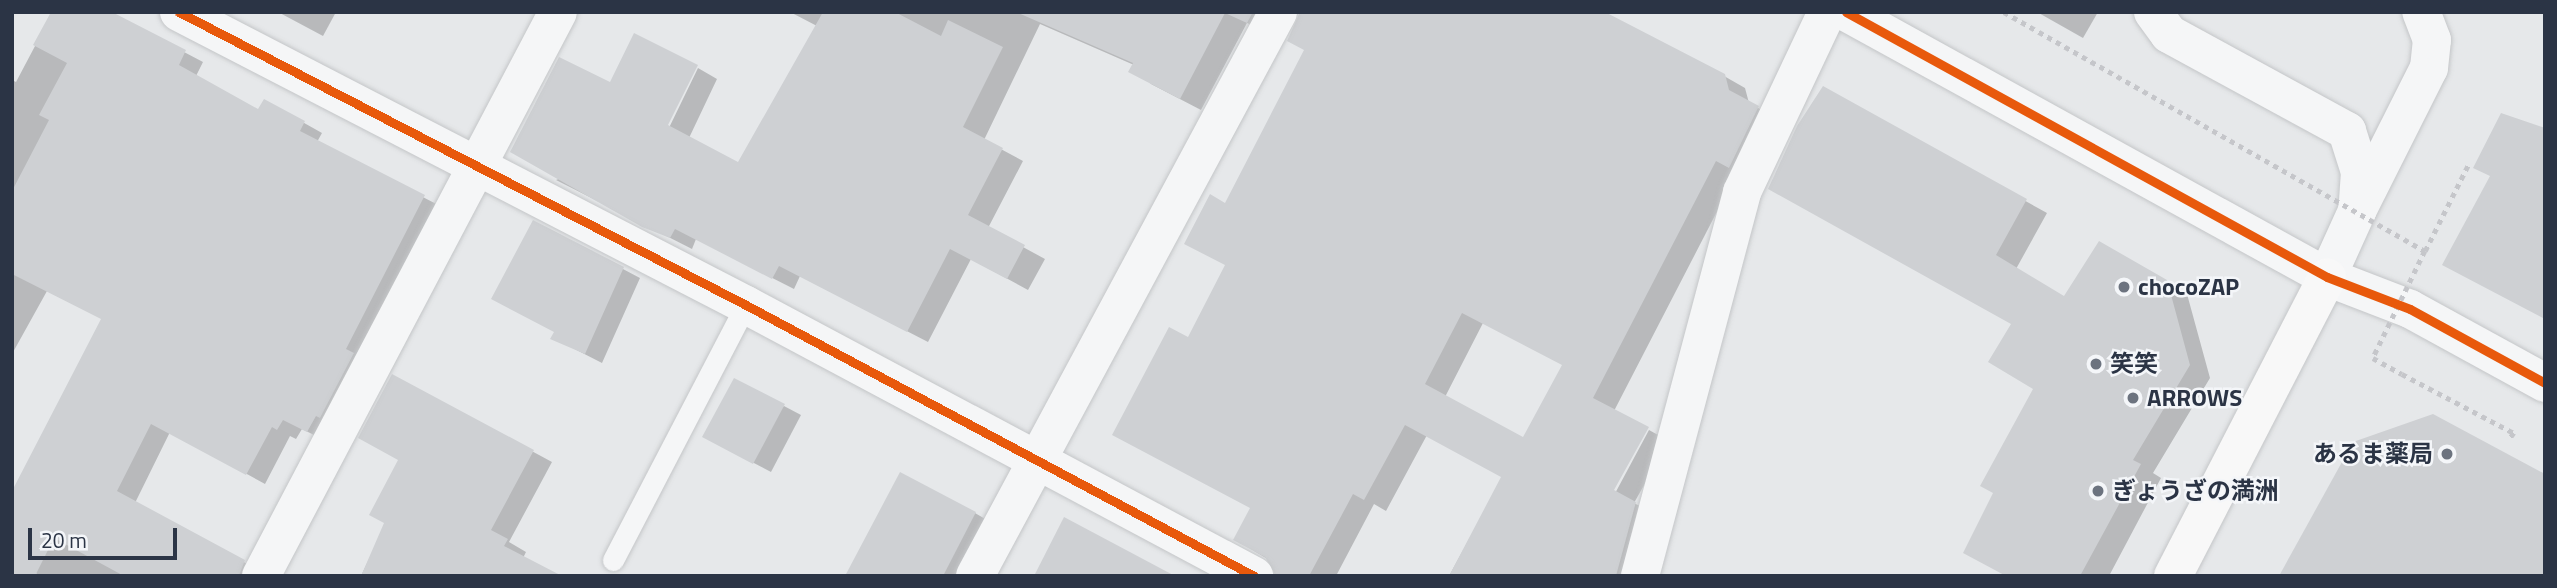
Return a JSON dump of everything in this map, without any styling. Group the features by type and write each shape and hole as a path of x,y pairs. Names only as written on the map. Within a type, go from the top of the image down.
{"main road":[{"path":"2172,576 2327,276"}],"street":[{"path":"179,12 476,168 746,305 1254,576"},
{"path":"261,576 558,12"},
{"path":"975,576 1034,460 1278,12"},
{"path":"1640,576 1742,192 1761,145 1828,12"},
{"path":"1846,12 2327,276 2410,309 2545,383"},
{"path":"2153,12 2169,34 2347,131 2360,172 2357,211"},
{"path":"2327,276 2429,68 2432,40 2421,12"},
{"path":"2347,131 2385,115 2420,86"}],"lane":[{"path":"613,560 746,305"}],"path":[{"path":"2004,12 2425,251"},
{"path":"2468,165 2373,358 2514,433 2509,440"}],"building":[{"path":"51,12 112,12 186,50 179,65 258,109 264,99 305,121 300,131 425,195 346,349 354,353 320,418 316,416 307,432 283,420 277,430 272,427 246,475 151,424 117,491 245,560 239,576 124,576 54,538 35,576 12,576 12,491 101,319 12,274 12,191 49,120 39,115 67,63 33,45"},
{"path":"823,12 895,12 941,36 948,20 1003,47 963,127 1003,148 968,215 1025,245 1007,279 950,249 907,332 779,266 772,279 675,229 670,238 642,227 510,152 559,57 610,82 634,33 698,65 668,125 738,162"},
{"path":"1016,12 1253,12 1247,23 1225,13 1180,99 1128,72 1133,63"},
{"path":"1300,12 1605,12 1725,74 1729,90 1759,106 1729,168 1716,161 1593,398 1649,427 1614,490 1636,502 1616,576 1449,576 1501,477 1405,425 1364,500 1353,494 1309,576 1276,576 1265,557 1233,540 1250,508 1112,435 1169,327 1188,337 1225,265 1184,244 1210,194 1225,203 1304,50 1287,41","holes":["1462,313 1562,365 1523,437 1425,384"]},
{"path":"1823,86 2027,199 1996,255 2064,296 2099,241 2167,280 2190,365 2133,460 2141,464 2080,576 2006,576 1963,553 1993,493 1980,486 2033,389 1988,362 2011,324 1768,189 1797,126"},
{"path":"2501,113 2545,128 2545,319 2442,265 2490,176 2473,168"},
{"path":"533,220 624,267 585,354 550,339 554,332 491,299"},
{"path":"392,374 534,450 491,530 508,539 504,546 562,576 361,576 384,523 369,515 398,460 358,438"},
{"path":"734,378 785,404 753,464 702,437"},
{"path":"2433,414 2545,474 2545,576 2279,576 2353,442"},
{"path":"900,472 976,512 943,576 845,576"},
{"path":"1064,517 1175,576 1034,576"}],"cycle path":[{"path":"179,12 746,305 1254,576"},
{"path":"1846,12 2327,277 2410,309 2545,383"}],"place":[{"name":"chocoZAP","path":"2124,287"},
{"name":"笑笑","path":"2096,364"},
{"name":"ARROWS","path":"2133,398"},
{"name":"あるま薬局","path":"2447,454"},
{"name":"ぎょうざの満洲","path":"2098,491"}]}
